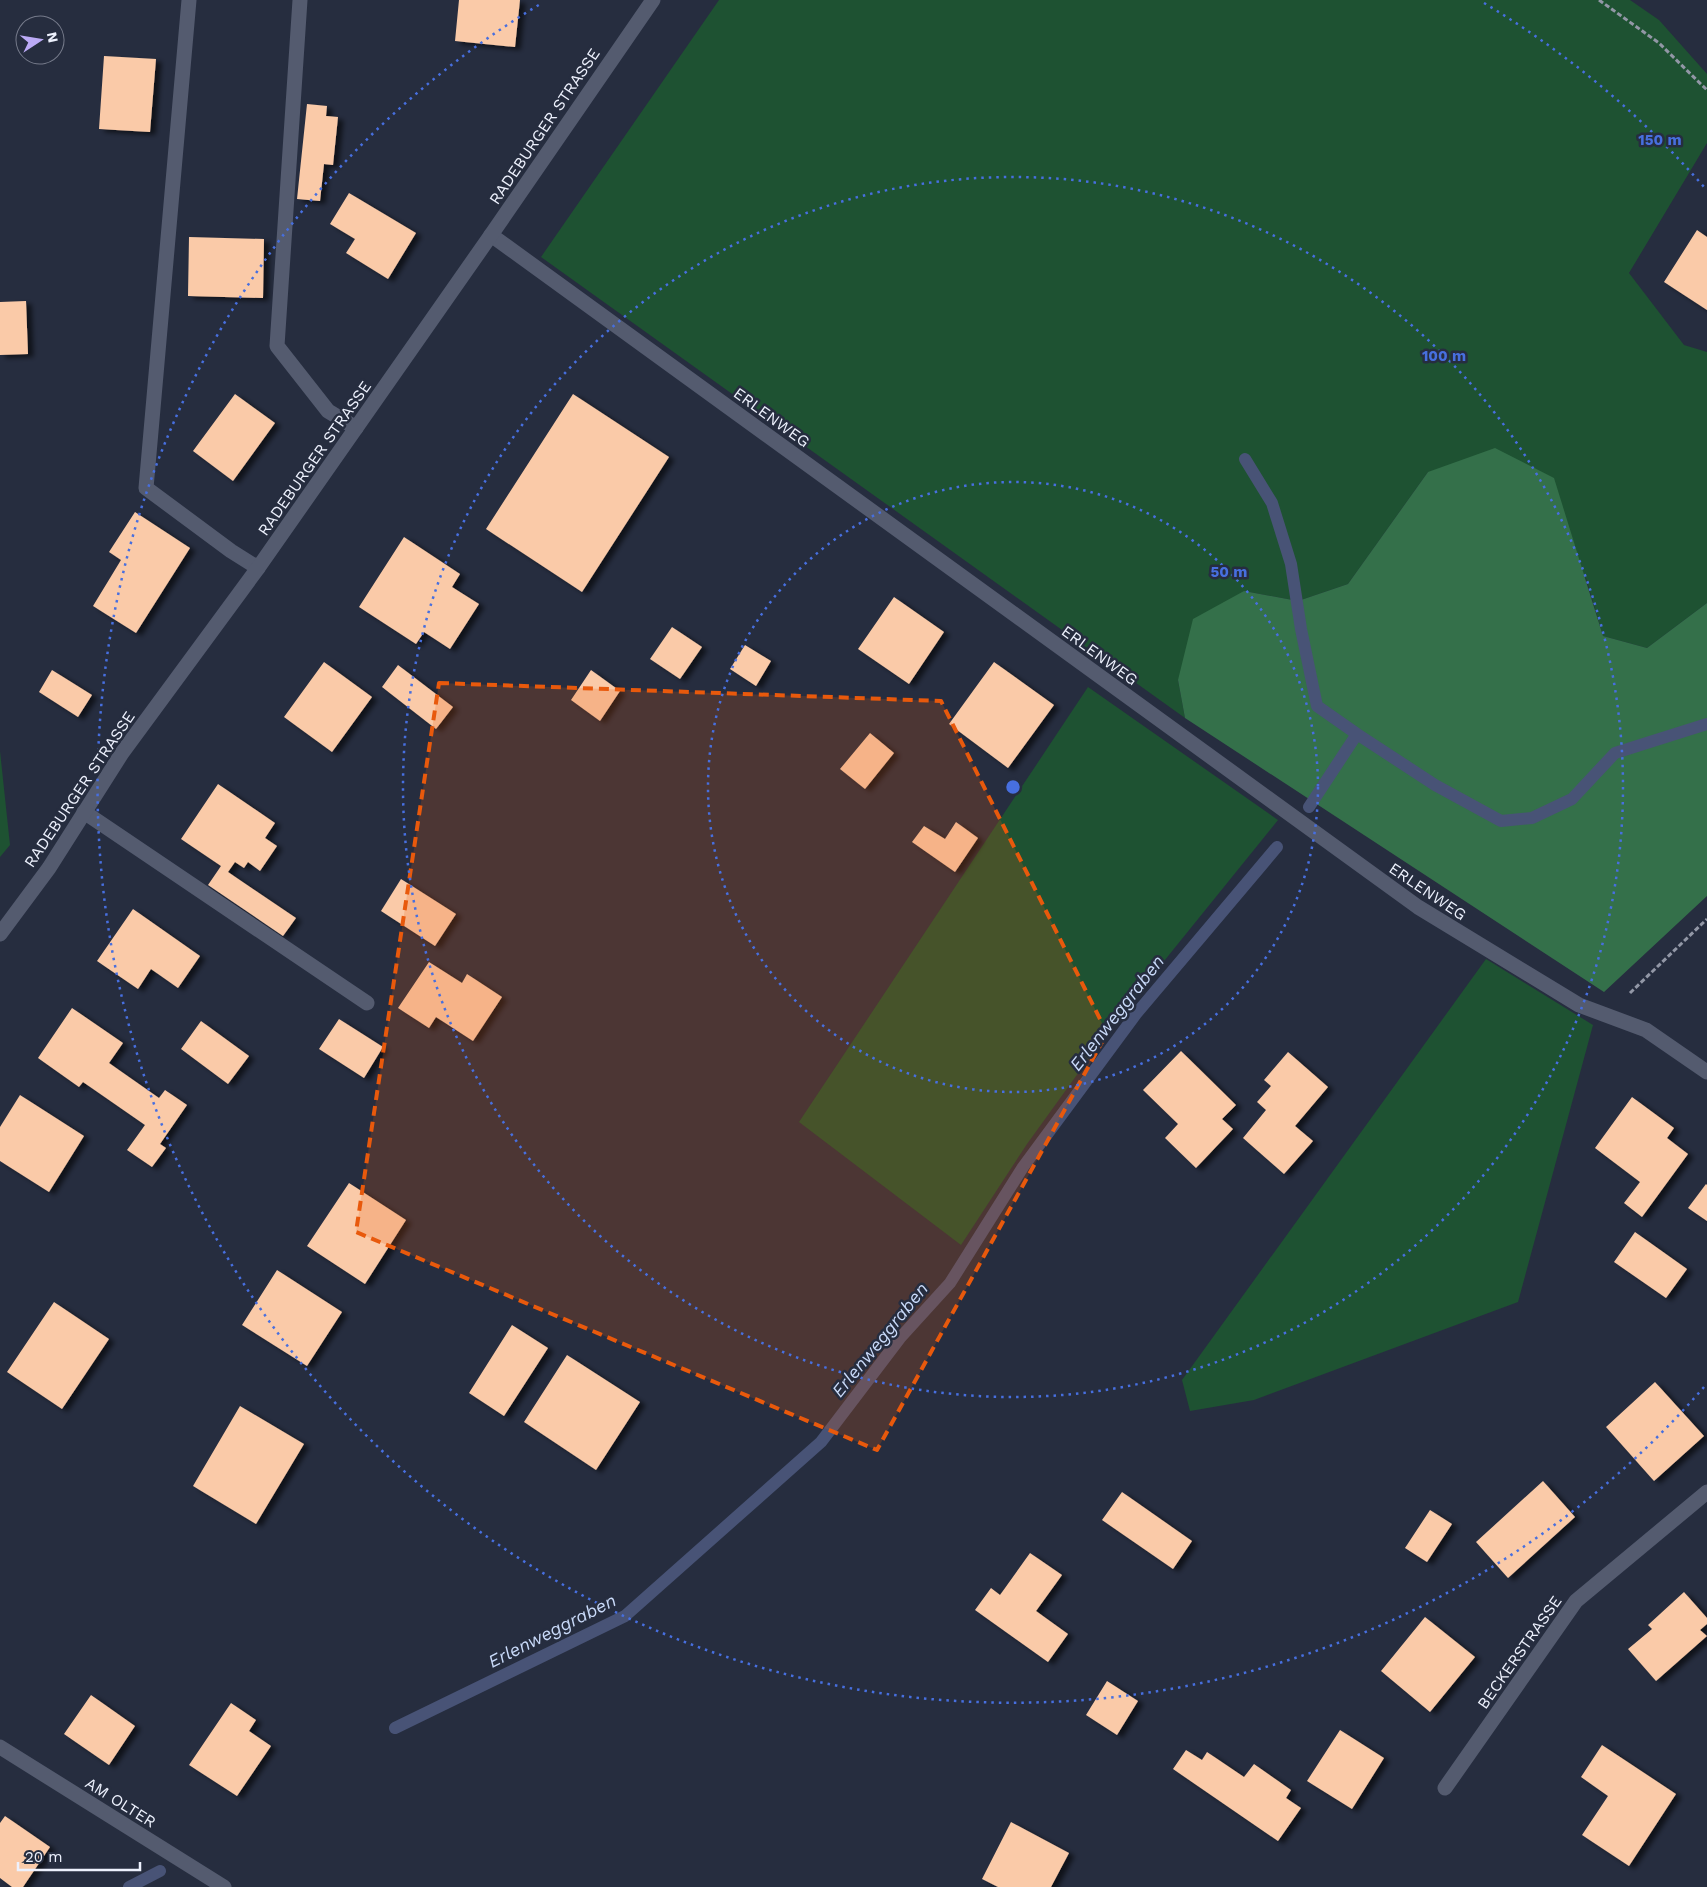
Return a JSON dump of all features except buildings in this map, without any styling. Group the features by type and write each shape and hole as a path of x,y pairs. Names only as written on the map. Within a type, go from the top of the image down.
{"street":[{"path":"189,0 146,488 230,551 258,568"},
{"path":"300,0 277,346 328,411 356,428"},
{"name":"RADEBURGER STRASSE","path":"0,934 49,868 122,753 258,568 653,0"},
{"name":"ERLENWEG","path":"491,235 1418,907 1579,1005 1646,1030 1707,1072"},
{"path":"84,812 367,1003"},
{"name":"BECKERSTRASSE","path":"1445,1788 1576,1601 1707,1492"},
{"name":"AM OLTER","path":"0,1747 224,1887"}],"path":[{"path":"1600,0 1660,43 1707,90"},
{"path":"1607,1014 1707,919"}],"highlighted area":[{"path":"439,683 941,701 1107,1033 877,1450 356,1232"}],"green space":[{"path":"719,0 1630,0 1659,20 1707,74 1707,143 1629,273 1684,345 1707,352 1707,603 1647,648 1603,636 1586,578 1428,472 1348,584 1298,601 1244,591 1178,680 1185,718 541,257"},
{"path":"1495,448 1554,478 1603,636 1647,648 1707,603 1707,896 1604,992 1185,718 1178,680 1193,619 1244,591 1298,601 1348,584 1428,472"},
{"path":"1088,687 1278,820 1118,1018 1027,1144 961,1245 799,1122"},
{"path":"0,751 10,845 0,857"},
{"path":"1486,959 1593,1025 1518,1302 1254,1400 1190,1411 1182,1380"}],"waterway":[{"path":"1245,459 1272,503 1291,564 1301,629 1317,706 1357,734"},
{"name":"Erlenweggraben","path":"1309,807 1357,734 1435,785 1501,821 1532,818 1572,799 1615,753 1707,724"},
{"name":"Erlenweggraben","path":"395,1728 625,1616 821,1442 900,1338 950,1283 1023,1167 1136,1014 1277,847"},
{"name":"Erlenweggraben","path":"129,1887 160,1871"}]}
